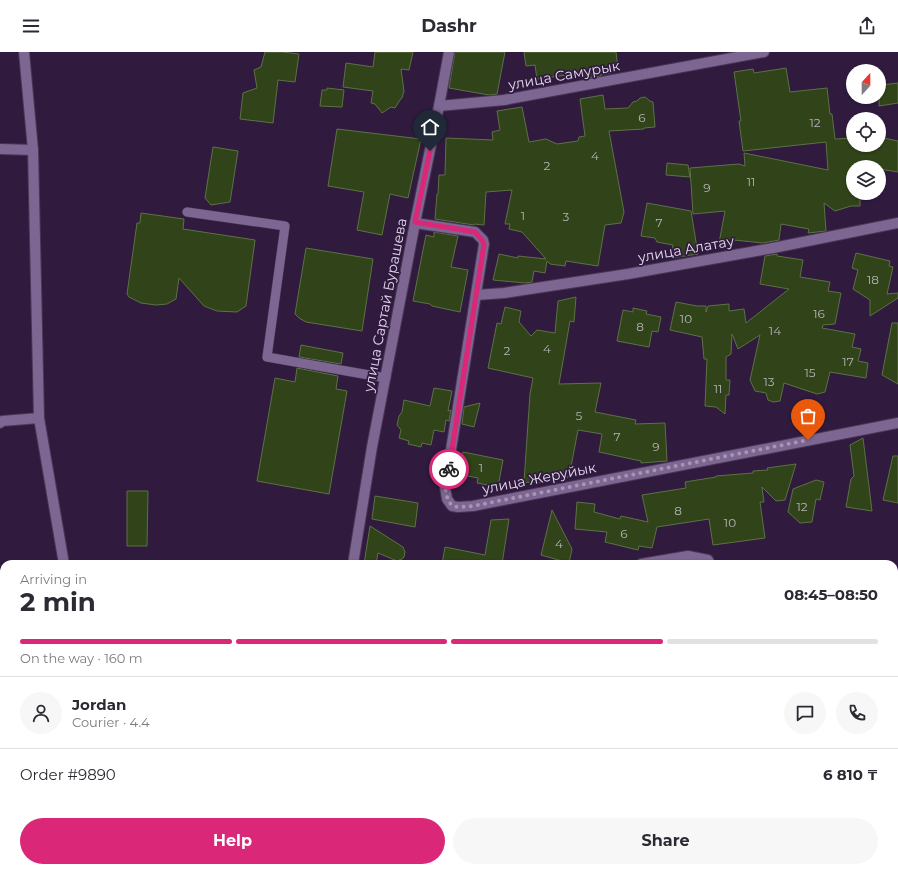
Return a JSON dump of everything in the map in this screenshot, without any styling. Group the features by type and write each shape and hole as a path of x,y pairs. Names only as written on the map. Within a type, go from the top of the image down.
{"street":[{"path":"24,52 32,150 39,418 63,560"},
{"name":"улица Сартай Бурашева","path":"354,560 372,447 449,52"},
{"name":"улица Самурык","path":"439,106 504,100 764,52"},
{"path":"0,149 32,150"},
{"name":"улица Жеруйык","path":"415,222 475,232 484,244 445,487 447,499 452,506 473,506 898,422"},
{"name":"улица Алатау","path":"477,295 504,293 628,274 898,223"},
{"path":"0,423 2,421 39,418"},
{"path":"664,560 688,556 708,560"}],"lane":[{"path":"187,212 285,226 267,357 386,378"}],"building":[{"path":"265,52 299,54 295,82 278,80 273,123 240,119 243,93 257,88 254,70 261,67"},
{"path":"375,52 413,52 409,70 401,69 404,91 402,98 395,108 391,107 382,113 375,104 371,103 373,91 343,87 346,63 373,67"},
{"path":"455,52 505,52 497,94 489,95 449,88"},
{"path":"524,52 616,52 618,69 611,73 589,78 574,74 537,79 535,65 526,66"},
{"path":"786,68 790,92 827,88 835,139 846,138 846,152 886,152 886,138 898,141 898,172 886,170 886,160 846,160 846,200 860,200 860,206 851,206 835,211 824,203 826,231 808,233 809,229 781,224 779,240 763,243 734,240 733,245 719,243 725,211 693,214 690,168 739,164 745,166 744,153 828,170 826,142 743,151 739,121 741,121 734,72 753,69 754,73"},
{"path":"898,83 898,103 879,106 879,104 886,104 886,84"},
{"path":"327,88 344,90 342,107 320,106 322,90 327,90"},
{"path":"603,95 605,109 628,108 633,102 645,97 653,102 655,127 609,131 624,212 621,223 605,225 598,266 566,261 565,266 550,264 547,261 545,273 534,271 532,282 525,283 493,280 499,254 518,258 518,256 546,259 522,232 509,229 510,224 505,224 512,190 486,192 484,225 474,225 435,219 439,175 445,175 446,138 493,140 492,132 500,130 497,111 522,107 529,142 546,139 557,144 578,141 579,137 585,136 580,99"},
{"path":"337,129 421,139 408,198 390,194 382,235 357,230 364,192 328,186"},
{"path":"213,147 238,151 230,202 211,205 205,198"},
{"path":"667,163 688,165 690,177 666,175"},
{"path":"647,203 691,211 698,254 671,258 673,245 657,242 655,238 641,236"},
{"path":"141,213 184,219 183,229 255,240 246,306 237,312 217,311 204,306 179,278 176,299 167,304 156,305 141,303 129,297 127,294 137,223 140,223"},
{"path":"434,232 458,236 451,267 468,270 460,312 413,301 426,235 434,237"},
{"path":"306,248 373,259 362,331 306,322 295,314"},
{"path":"856,253 890,261 889,266 893,267 887,294 898,293 898,298 870,316 870,300 853,289 858,270 852,268"},
{"path":"777,254 777,256 803,260 800,277 830,282 828,291 841,293 835,324 823,325 822,328 855,334 852,347 861,349 858,361 868,363 866,378 830,372 825,392 817,394 784,383 780,401 773,402 768,400 766,393 755,391 750,380 760,335 738,349 732,334 731,354 726,357 726,380 730,380 729,395 726,395 725,414 716,407 705,406 707,359 704,359 702,337 670,330 676,302 706,306 706,312 708,306 729,304 729,311 744,309 746,323 789,289 760,284 765,256"},
{"path":"576,297 574,322 570,321 559,384 601,383 595,412 636,420 635,424 665,423 667,461 641,463 641,461 599,452 602,434 578,430 569,477 538,483 524,482 530,394 533,378 488,368 497,323 501,324 505,307 521,311 519,322 531,336 537,330 555,333 558,301"},
{"path":"633,308 647,311 646,314 661,317 658,332 652,331 649,347 617,341 623,310 633,312"},
{"path":"892,323 898,323 898,384 882,375"},
{"path":"301,345 343,353 341,364 299,357"},
{"path":"297,368 338,376 336,389 347,391 329,494 257,481 275,378 295,382"},
{"path":"434,388 452,391 448,411 451,410 449,421 446,420 444,432 434,430 431,445 422,443 421,447 408,444 409,441 399,438 401,430 397,425 399,416 402,412 404,400 430,406"},
{"path":"480,403 474,427 462,424 464,407"},
{"path":"863,438 872,511 846,507 851,479 854,476 850,445"},
{"path":"463,452 503,460 498,487 477,483 478,478 458,474"},
{"path":"893,456 898,456 898,503 883,500"},
{"path":"796,464 785,500 776,501 762,487 764,502 760,502 765,538 713,545 709,519 657,527 652,548 639,546 638,550 605,542 607,532 575,529 577,502 595,504 594,512 620,519 621,516 648,522 642,495 686,488 685,482 716,476 753,473 753,471 768,470 767,468"},
{"path":"816,480 824,482 820,500 816,499 812,522 800,523 788,512 793,489"},
{"path":"127,491 148,491 147,546 127,546"},
{"path":"375,496 418,503 415,527 372,519"},
{"path":"552,510 572,549 570,560 558,560 541,555"},
{"path":"509,519 503,560 443,560 445,547 485,555 491,520"},
{"path":"370,526 403,547 405,552 404,557 400,560 395,560 378,553 377,560 365,560"}],"way so far":[{"path":"449,469 445,487 447,499 452,506 473,506 808,440"}],"route":[{"path":"430,151 415,222 475,232 484,244 449,469"}]}
